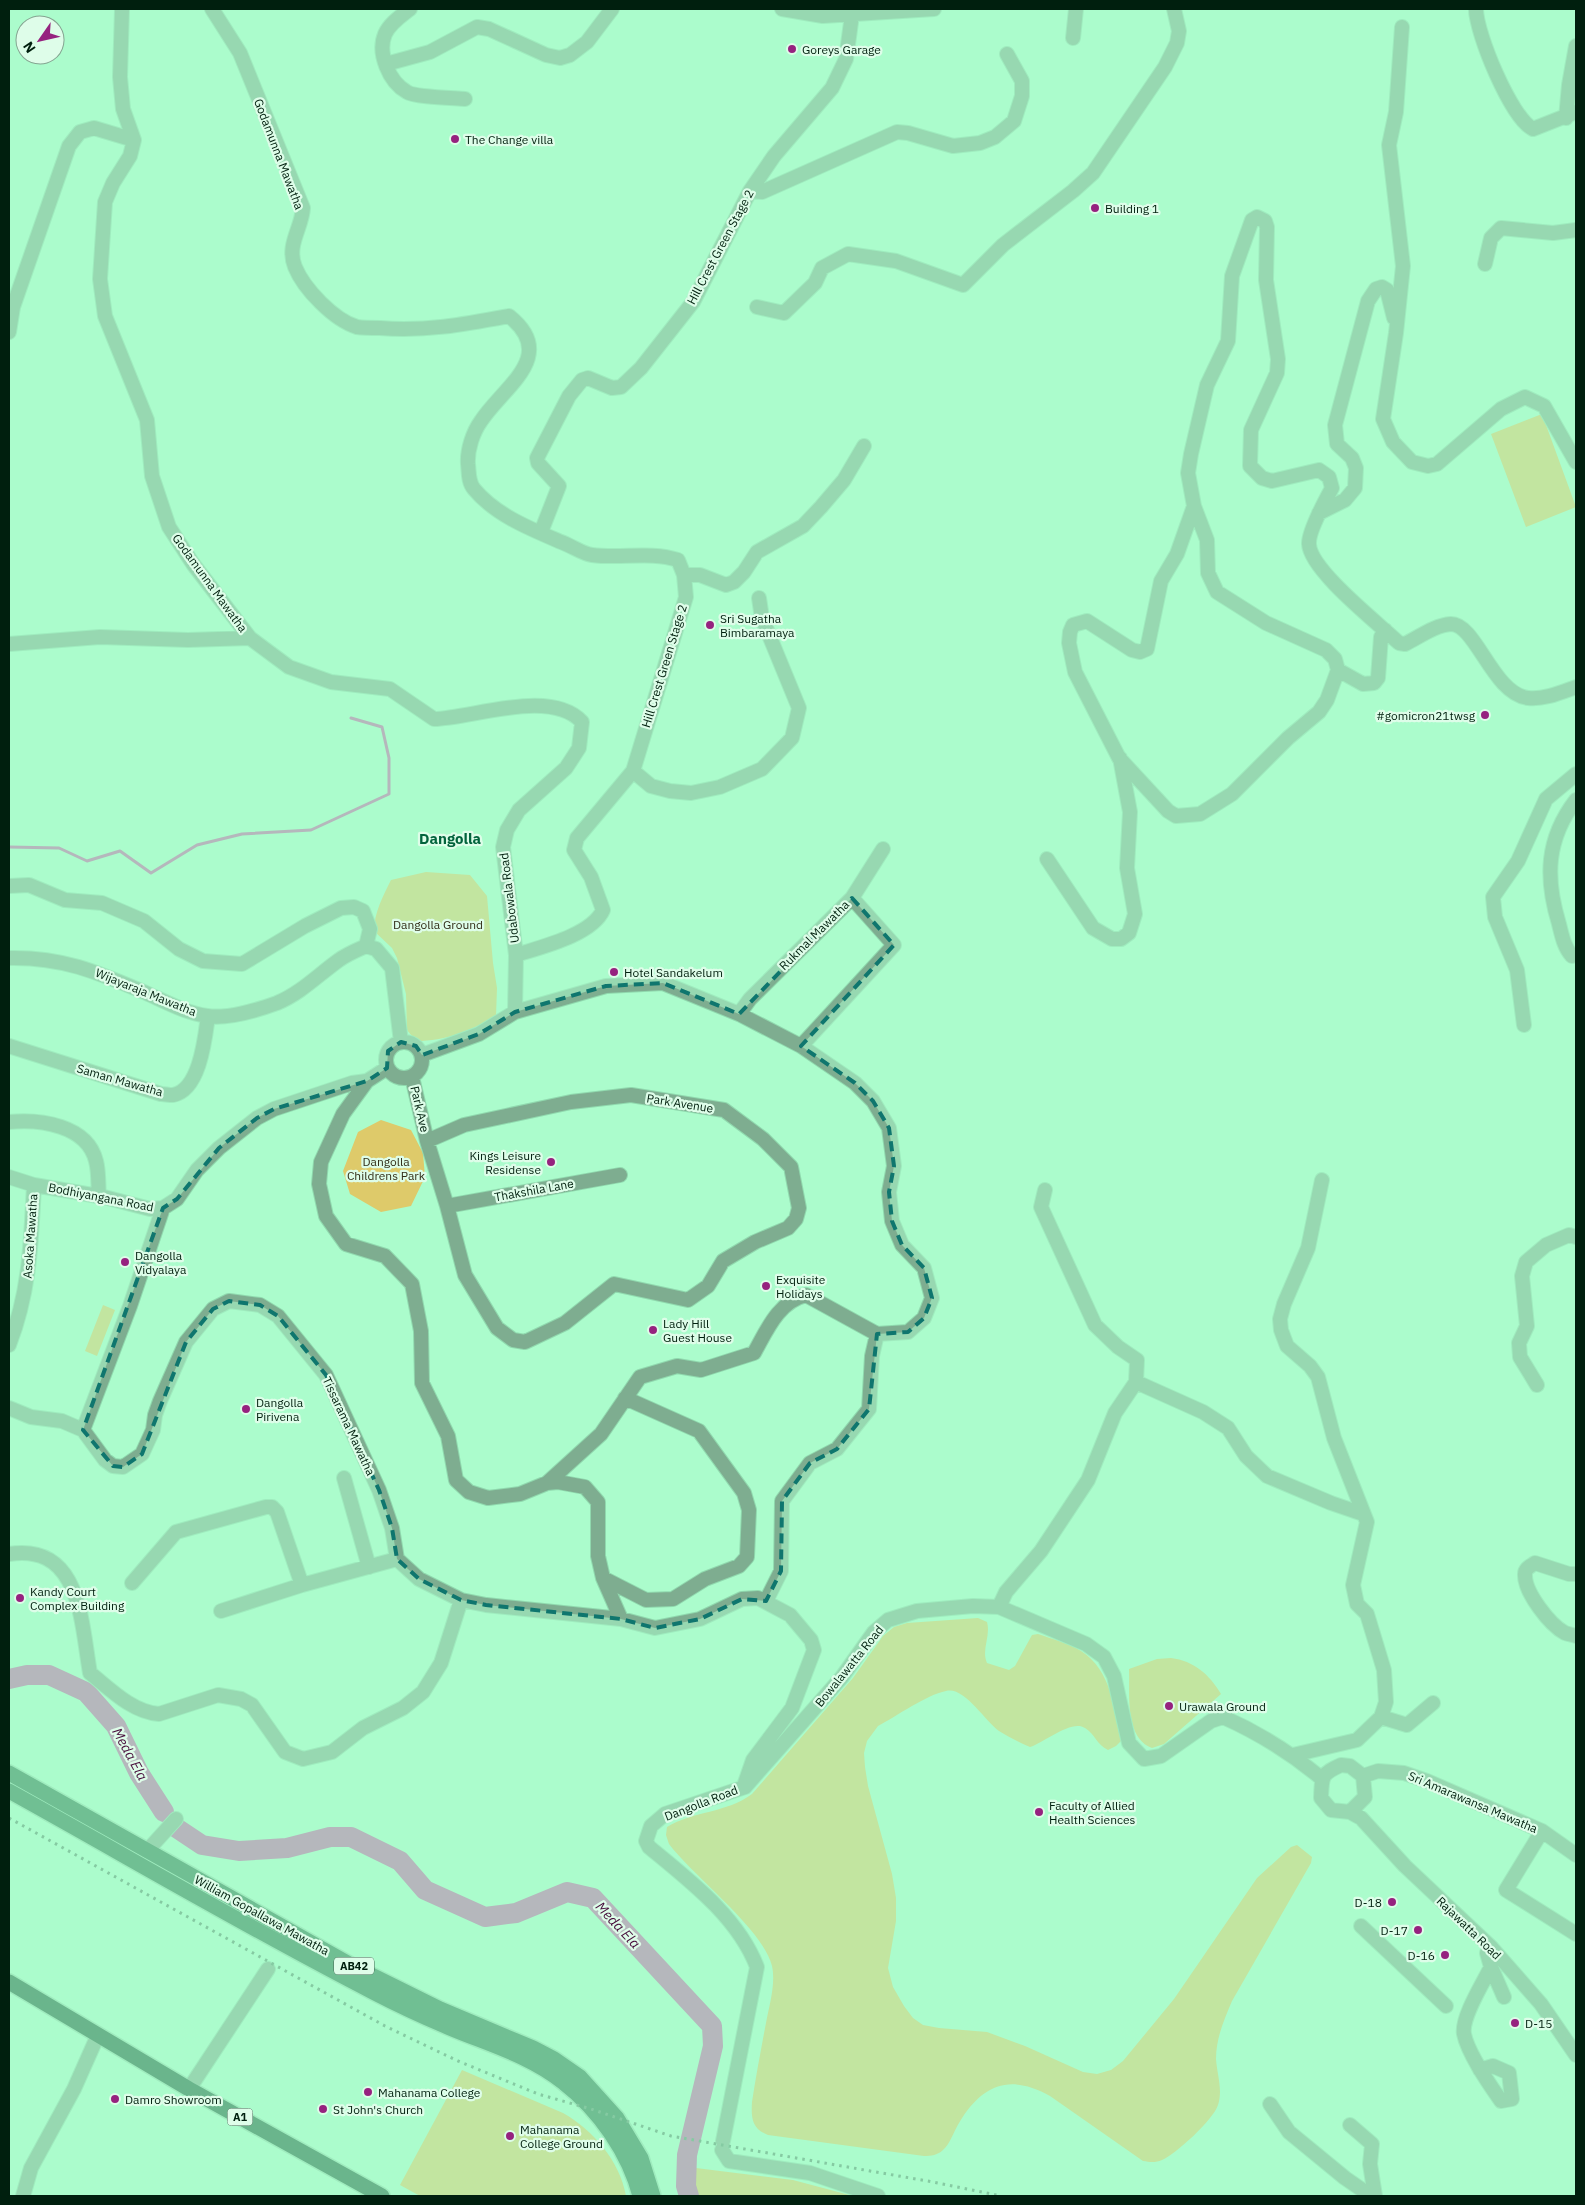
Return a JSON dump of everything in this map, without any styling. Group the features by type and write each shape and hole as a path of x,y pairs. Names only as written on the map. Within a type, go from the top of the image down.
{"highway":[{"name":"A1","path":"9,1982 189,2089 382,2196"}],"main road":[{"name":"William Gopallawa Mawatha","path":"9,1774 351,1965 440,2009 533,2048 566,2067 594,2090 617,2118 640,2158 653,2196"},
{"name":"William Gopallawa Mawatha","path":"9,1791 327,1968 409,2010 513,2054 549,2072 576,2093 605,2126 627,2162 640,2196"}],"street":[{"path":"122,9 120,77 123,109 134,140"},
{"name":"Godamunna Mawatha","path":"212,9 240,53 303,208 302,218 293,239 295,266 311,293 334,314 357,326 404,330 469,324 509,316 520,325 529,343 522,374 480,421 472,438 468,456 469,479 473,488 499,511 529,528 541,532"},
{"path":"410,9 394,22 385,35 382,49 391,78 408,93 465,99"},
{"path":"386,64 430,52 477,27 489,29 546,55 560,58 570,55 587,42 612,9"},
{"path":"782,9 823,16 934,9"},
{"path":"1073,38 1076,9"},
{"path":"757,307 784,313 815,283 822,268 848,254 896,261 963,285 1003,245 1074,191 1093,173 1165,67 1177,43 1179,31 1174,9"},
{"path":"1476,9 1483,41 1511,105 1527,126 1533,129 1571,115 1569,85 1576,46"},
{"name":"Hill Crest Green Stage 2","path":"541,532 559,486 538,463 536,458 569,396 582,380 588,378 612,388 620,387 641,368 693,302 750,191 774,156 832,88 846,59 852,15"},
{"path":"1402,27 1396,112 1389,145 1403,266 1396,334 1383,419 1393,442 1412,462 1428,466 1437,464 1501,409 1525,397 1544,406 1576,462"},
{"path":"750,191 762,192 897,132 908,132 953,146 980,143 995,137 1014,121 1022,96 1022,81 1007,54"},
{"path":"9,332 13,307 69,146 80,132 94,128 134,140"},
{"name":"Godamunna Mawatha","path":"134,140 130,156 113,183 105,202 100,279 105,316 147,420 152,476 169,527 193,564 250,638"},
{"path":"1194,506 1177,554 1162,581 1147,649 1140,652 1132,650 1087,621 1073,624 1069,643 1075,672 1119,758 1168,812 1176,816 1200,814 1232,794 1288,738 1319,712 1327,700 1338,670 1334,658 1326,650 1266,623 1217,592 1208,573 1207,540 1194,506 1188,473 1207,385 1228,341 1232,276 1252,220 1257,217 1264,220 1267,227 1266,280 1278,360 1277,373 1251,430 1250,466 1262,478 1272,481 1319,470 1329,477 1332,488 1319,513 1308,543 1312,556 1328,577 1399,642 1405,644 1442,626 1453,624 1464,629 1495,675 1516,694 1529,698 1554,695 1576,686"},
{"path":"1485,264 1491,238 1501,228 1553,233 1576,230"},
{"path":"1319,513 1345,500 1356,488 1356,468 1352,458 1337,444 1335,425 1368,301 1376,289 1382,288 1387,290 1396,334"},
{"path":"541,532 590,555 663,555 678,560 684,574 700,575 726,584 734,582 744,572 757,552 803,526 844,480 864,446"},
{"name":"Hill Crest Green Stage 2","path":"516,955 560,940 591,926 599,919 603,910 591,877 574,850 577,838 633,771 686,597 684,574"},
{"path":"633,771 652,786 670,791 690,793 720,787 762,769 792,738 799,708 762,618 759,598"},
{"path":"1338,670 1363,684 1374,683 1378,678 1381,637 1385,630"},
{"path":"9,644 100,637 188,640 250,638"},
{"name":"Udabowala Road","path":"250,638 289,667 331,682 390,689 434,719 509,707 545,707 574,714 582,722 579,748 566,768 519,810 507,830 503,847 516,955 515,1012"},
{"path":"1047,859 1093,928 1112,939 1121,939 1129,933 1135,914 1127,868 1130,812 1119,758"},
{"path":"1524,1025 1517,970 1495,917 1493,897 1518,861 1546,799 1576,774"},
{"path":"1576,800 1564,815 1555,838 1549,873 1556,914 1566,949 1572,956 1576,955"},
{"name":"Rukmal Mawatha","path":"739,1014 750,999 852,898 883,850"},
{"path":"9,886 29,885 66,900 102,903 144,921 179,949 203,961 242,964 305,926 341,908 354,907 363,911 370,929 366,946 376,949 392,968 401,1042"},
{"path":"800,1046 894,945 852,898"},
{"name":"Wijayaraja Mawatha","path":"9,958 35,957 65,962 95,971 182,1009 208,1016 246,1012 278,1002 309,985 340,959 366,946"},
{"path":"422,1055 480,1034 515,1012 606,986 663,983 739,1014 800,1046 854,1083 873,1101 889,1128 894,1166 888,1192 892,1221 902,1245 924,1268 932,1298 924,1318 908,1332 877,1334 806,1295 794,1298 776,1314 754,1353 701,1370 677,1366 640,1377 601,1434 548,1483"},
{"name":"Saman Mawatha","path":"9,1046 161,1094 173,1095 183,1089 196,1074 206,1036 208,1016"},
{"path":"401,1042 416,1046 422,1055 422,1067 412,1077 396,1077 387,1068 388,1051 401,1042"},
{"name":"Bodhiyangana Road","path":"9,1177 34,1185 99,1196 150,1209 163,1208 177,1199 197,1170 219,1148 257,1118 283,1106 352,1083 367,1081 387,1068"},
{"name":"Park Ave","path":"412,1077 427,1141"},
{"path":"221,1611 302,1585 397,1559 419,1579 461,1600 486,1606 621,1619 603,1578 598,1556 598,1502 585,1487 558,1482 548,1483 520,1494 488,1498 469,1492 456,1480 448,1436 422,1383 421,1331 412,1284 385,1256 346,1244 326,1216 319,1184 321,1162 343,1114 367,1081"},
{"name":"Park Avenue","path":"631,1095 724,1110 764,1139 791,1167 799,1208 796,1219 788,1228 755,1242 723,1262 708,1286 688,1300 614,1284 565,1323 525,1342 513,1340 497,1328 465,1275 447,1206 427,1141 464,1125 571,1102 631,1095"},
{"path":"9,1122 21,1121 69,1128 83,1138 96,1161 99,1196"},
{"name":"Thakshila Lane","path":"447,1206 620,1175"},
{"path":"1293,1755 1356,1740 1381,1718 1386,1702 1384,1670 1367,1614 1357,1604 1353,1585 1367,1522 1334,1438 1318,1377 1310,1366 1287,1346 1280,1330 1280,1318 1284,1304 1308,1248 1322,1180"},
{"name":"Asoka Mawatha","path":"9,1345 24,1298 30,1261 34,1185"},
{"path":"999,1607 1006,1592 1041,1551 1088,1480 1115,1413 1136,1382 1138,1360 1118,1347 1095,1325 1041,1207 1045,1190"},
{"path":"9,1408 30,1417 62,1422 83,1430 130,1306 163,1208"},
{"path":"1537,1385 1520,1357 1519,1343 1527,1326 1522,1276 1526,1262 1546,1245 1569,1235 1576,1236"},
{"name":"Tissarama Mawatha","path":"83,1430 105,1460 113,1466 124,1466 142,1454 153,1430 154,1416 186,1342 213,1309 229,1301 260,1305 278,1316 326,1375 379,1490 392,1528 397,1559"},
{"path":"766,1601 781,1571 782,1501 810,1463 836,1449 869,1410 872,1356 877,1334"},
{"path":"1136,1382 1203,1412 1228,1428 1246,1456 1267,1476 1331,1503 1363,1514"},
{"path":"603,1578 646,1600 673,1600 705,1579 739,1566 747,1557 748,1510 744,1494 699,1431 625,1398"},
{"path":"344,1478 369,1567"},
{"path":"132,1582 176,1532 266,1507 272,1507 277,1512 302,1585"},
{"path":"9,1554 24,1552 38,1554 57,1564 76,1592 90,1673 123,1700 149,1713 159,1714 218,1695 241,1699 252,1705 285,1752 303,1759 332,1752 363,1728 403,1708 423,1692 441,1663 461,1600"},
{"path":"1576,1574 1569,1574 1535,1563 1527,1568 1525,1574 1528,1589 1553,1623 1565,1633 1576,1636"},
{"name":"Dangolla Road","path":"621,1619 655,1628 700,1619 742,1599 758,1598 790,1615 811,1640 814,1650 792,1708 753,1760 744,1786 665,1814 651,1826 646,1841 649,1847 691,1881 727,1919 750,1949 756,1967 723,2145 729,2161 810,2173 878,2196"},
{"name":"Bowalawatta Road","path":"744,1786 842,1677 874,1632 888,1620 917,1611 973,1606 999,1607 1086,1644 1104,1657 1114,1676 1129,1743 1144,1759 1161,1756 1211,1721 1223,1717 1251,1730 1293,1755 1322,1778"},
{"path":"1381,1718 1407,1725 1433,1702"},
{"path":"1342,1765 1350,1766 1363,1776 1365,1797 1350,1812 1331,1810 1320,1798 1322,1778 1326,1772 1342,1765"},
{"name":"Sri Amarawansa Mawatha","path":"1363,1776 1378,1771 1404,1773 1427,1781 1542,1831 1576,1855"},
{"name":"Rajawatta Road","path":"1350,1812 1361,1818 1405,1866 1491,1947 1540,2004 1576,2055"},
{"path":"147,1851 176,1818"},
{"path":"1542,1831 1506,1890 1576,1934"},
{"path":"1361,1926 1446,2006"},
{"path":"1487,1953 1491,1968 1504,1997"},
{"path":"1480,2070 1464,2033 1470,2007 1491,1968"},
{"path":"189,2089 268,1969"},
{"path":"23,2196 31,2168 74,2089 98,2035"},
{"path":"1270,2104 1289,2132 1370,2196"},
{"path":"1350,2125 1372,2144 1370,2164 1375,2196"}],"highlighted area":[{"path":"852,898 894,945 801,1046 855,1083 873,1101 889,1128 894,1166 889,1192 892,1221 902,1245 924,1268 932,1298 924,1318 908,1332 877,1334 869,1409 837,1449 810,1463 782,1501 781,1571 766,1601 742,1599 700,1619 655,1628 621,1619 486,1605 461,1600 419,1579 397,1559 392,1528 379,1490 326,1375 278,1316 260,1305 229,1301 213,1309 186,1342 142,1454 123,1467 113,1466 83,1430 163,1208 177,1199 219,1148 257,1118 274,1109 367,1081 387,1068 388,1051 401,1042 416,1046 422,1055 479,1034 515,1012 606,986 663,983 739,1014"}],"green space":[{"path":"1542,414 1576,507 1526,527 1491,434"},
{"name":"Dangolla Ground","path":"426,872 470,875 487,896 497,988 496,1016 458,1034 427,1041 416,1041 407,1030 406,994 397,958 392,948 374,931 374,924 382,898 391,880"},
{"name":"Dangolla Childrens Park","path":"381,1120 411,1130 423,1153 425,1177 411,1206 381,1212 350,1194 343,1171 358,1132"},
{"path":"103,1305 115,1310 97,1356 85,1351"},
{"path":"978,1618 987,1622 988,1627 985,1653 987,1663 1009,1670 1015,1666 1032,1635 1038,1634 1071,1646 1091,1659 1105,1679 1110,1691 1121,1741 1108,1750 1088,1730 1080,1726 1073,1726 1030,1747 999,1731 974,1705 953,1691 938,1693 878,1726 867,1741 864,1753 868,1786 892,1874 896,1898 896,1921 888,1968 893,1987 913,2018 923,2025 987,2032 1025,2046 1083,2072 1097,2074 1111,2070 1123,2061 1174,1999 1257,1878 1291,1847 1297,1845 1312,1857 1311,1863 1232,2001 1223,2022 1216,2051 1220,2094 1215,2111 1184,2144 1168,2157 1159,2161 1143,2161 1050,2096 1022,2085 1009,2084 987,2092 968,2110 945,2147 939,2153 932,2155 924,2156 768,2135 759,2130 754,2122 752,2102 772,1995 772,1966 766,1951 756,1936 669,1844 666,1835 667,1827 688,1818 732,1805 752,1794 853,1678 883,1636 894,1627 907,1623"},
{"name":"Urawala Ground","path":"1171,1658 1194,1665 1211,1680 1221,1694 1164,1744 1152,1748 1137,1735 1133,1725 1129,1702 1129,1669 1157,1659"},
{"name":"Mahanama College Ground","path":"462,2070 563,2113 585,2128 604,2148 611,2159 623,2183 626,2196 420,2196 400,2185"},
{"path":"696,2168 793,2180 853,2196 695,2196 691,2176"}],"waterway":[{"path":"9,847 59,848 87,861 120,851 151,873 197,845 242,834 311,830 389,794 389,758 382,727 351,718"},
{"name":"Meda Ela","path":"9,1679 27,1675 49,1675 86,1692 116,1726 139,1773 164,1812"},
{"name":"Meda Ela","path":"175,1827 202,1845 239,1851 287,1848 330,1837 351,1837 400,1861 425,1890 485,1917 516,1913 567,1892 593,1898 712,2026 713,2046 687,2155 686,2186 689,2196"}],"railway":[{"path":"9,1818 385,2026 458,2061 538,2094 591,2109 671,2136 933,2182 1001,2196"}],"place":[{"name":"Goreys Garage","path":"792,49"},
{"name":"The Change villa","path":"455,139"},
{"name":"Building 1","path":"1095,208"},
{"name":"Sri Sugatha Bimbaramaya","path":"710,625"},
{"name":"#gomicron21twsg","path":"1485,715"},
{"name":"Hotel Sandakelum","path":"614,972"},
{"name":"Kings Leisure Residense","path":"551,1162"},
{"name":"Dangolla Vidyalaya","path":"125,1262"},
{"name":"Exquisite Holidays","path":"766,1286"},
{"name":"Lady Hill Guest House","path":"653,1330"},
{"name":"Dangolla Pirivena","path":"246,1409"},
{"name":"Kandy Court Complex Building","path":"20,1598"},
{"name":"Urawala Ground","path":"1169,1706"},
{"name":"Faculty of Allied Health Sciences","path":"1039,1812"},
{"name":"D-18","path":"1392,1902"},
{"name":"D-17","path":"1418,1930"},
{"name":"D-16","path":"1445,1955"},
{"name":"D-15","path":"1515,2023"},
{"name":"Mahanama College","path":"368,2092"},
{"name":"Damro Showroom","path":"115,2099"},
{"name":"St John's Church","path":"323,2109"},
{"name":"Mahanama College Ground","path":"510,2136"}],"district":[{"name":"Dangolla","path":"450,838"}]}
